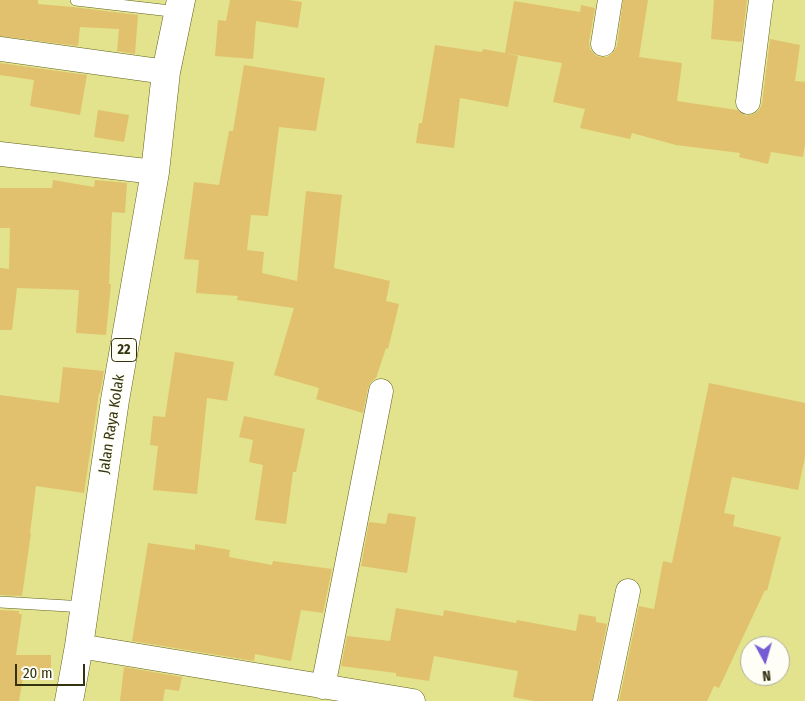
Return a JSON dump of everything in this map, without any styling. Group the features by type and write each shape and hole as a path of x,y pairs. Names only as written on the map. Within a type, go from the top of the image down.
{"highway":[{"name":"Jalan Raya Kolak","path":"69,701 85,607 115,400 155,172 166,72 180,6"}],"street":[{"path":"603,44 610,0"},
{"path":"748,102 761,0"},
{"path":"0,49 166,72"},
{"path":"0,154 155,172"},
{"path":"323,687 381,391"},
{"path":"605,701 628,591"},
{"path":"79,646 413,701"}],"lane":[{"path":"76,0 180,6"},
{"path":"0,602 85,607"}],"building":[{"path":"0,0 38,0 38,4 138,15 135,54 117,51 119,29 80,27 78,46 0,36"},
{"path":"230,0 289,0 302,2 298,28 256,21 253,59 215,56 218,20 226,21"},
{"path":"623,0 648,0 639,57 682,63 677,101 737,110 746,116 754,114 762,104 770,39 800,45 795,81 805,82 805,145 803,157 771,152 768,164 739,157 740,153 676,145 632,133 630,139 580,128 585,109 553,102 562,63 505,53 514,1 580,12 581,5 595,8 589,42 590,49 595,55 607,57 613,53 617,46"},
{"path":"714,0 747,0 742,42 711,39"},
{"path":"435,45 482,52 483,49 518,56 508,107 460,98 454,148 416,143 419,123 422,123"},
{"path":"0,63 87,75 80,115 30,106 34,80 0,75"},
{"path":"244,65 325,78 316,131 279,127 268,216 251,215 247,250 264,252 262,273 297,281 306,191 342,195 334,268 390,281 386,301 399,304 388,349 386,348 376,378 368,388 363,413 316,399 319,388 274,375 294,308 237,300 238,296 196,293 199,260 184,259 194,182 219,185 229,131 233,131"},
{"path":"98,110 129,115 124,142 94,137"},
{"path":"53,180 94,187 95,180 127,183 125,213 112,212 109,284 111,284 106,335 76,333 79,290 17,288 12,330 0,330 0,268 9,269 10,228 0,228 0,188 52,188"},
{"path":"175,352 234,362 227,401 207,398 197,494 153,490 158,446 150,445 153,416 165,417"},
{"path":"63,367 104,371 84,493 36,486 22,596 0,595 0,395 59,403"},
{"path":"709,383 805,403 805,457 798,490 732,477 724,513 735,515 733,526 781,537 767,591 765,590 743,636 740,636 740,643 719,688 714,686 707,701 619,701 639,606 654,609 663,561 672,563"},
{"path":"244,416 305,429 296,472 293,472 286,524 255,520 263,465 249,462 253,440 239,437"},
{"path":"388,513 416,517 407,573 361,566 369,522 386,524"},
{"path":"148,543 195,550 195,544 230,550 229,557 272,565 273,561 332,569 323,613 301,610 291,661 255,654 254,661 132,641"},
{"path":"396,608 443,616 444,610 516,623 517,620 576,631 579,614 596,617 596,622 607,624 592,701 534,701 513,697 518,671 434,656 429,681 396,676 396,673 341,666 347,636 390,641"},
{"path":"0,610 19,611 19,614 22,614 16,655 51,655 51,678 23,678 19,701 0,701"},
{"path":"124,667 182,677 179,691 165,689 163,701 120,701"}]}
